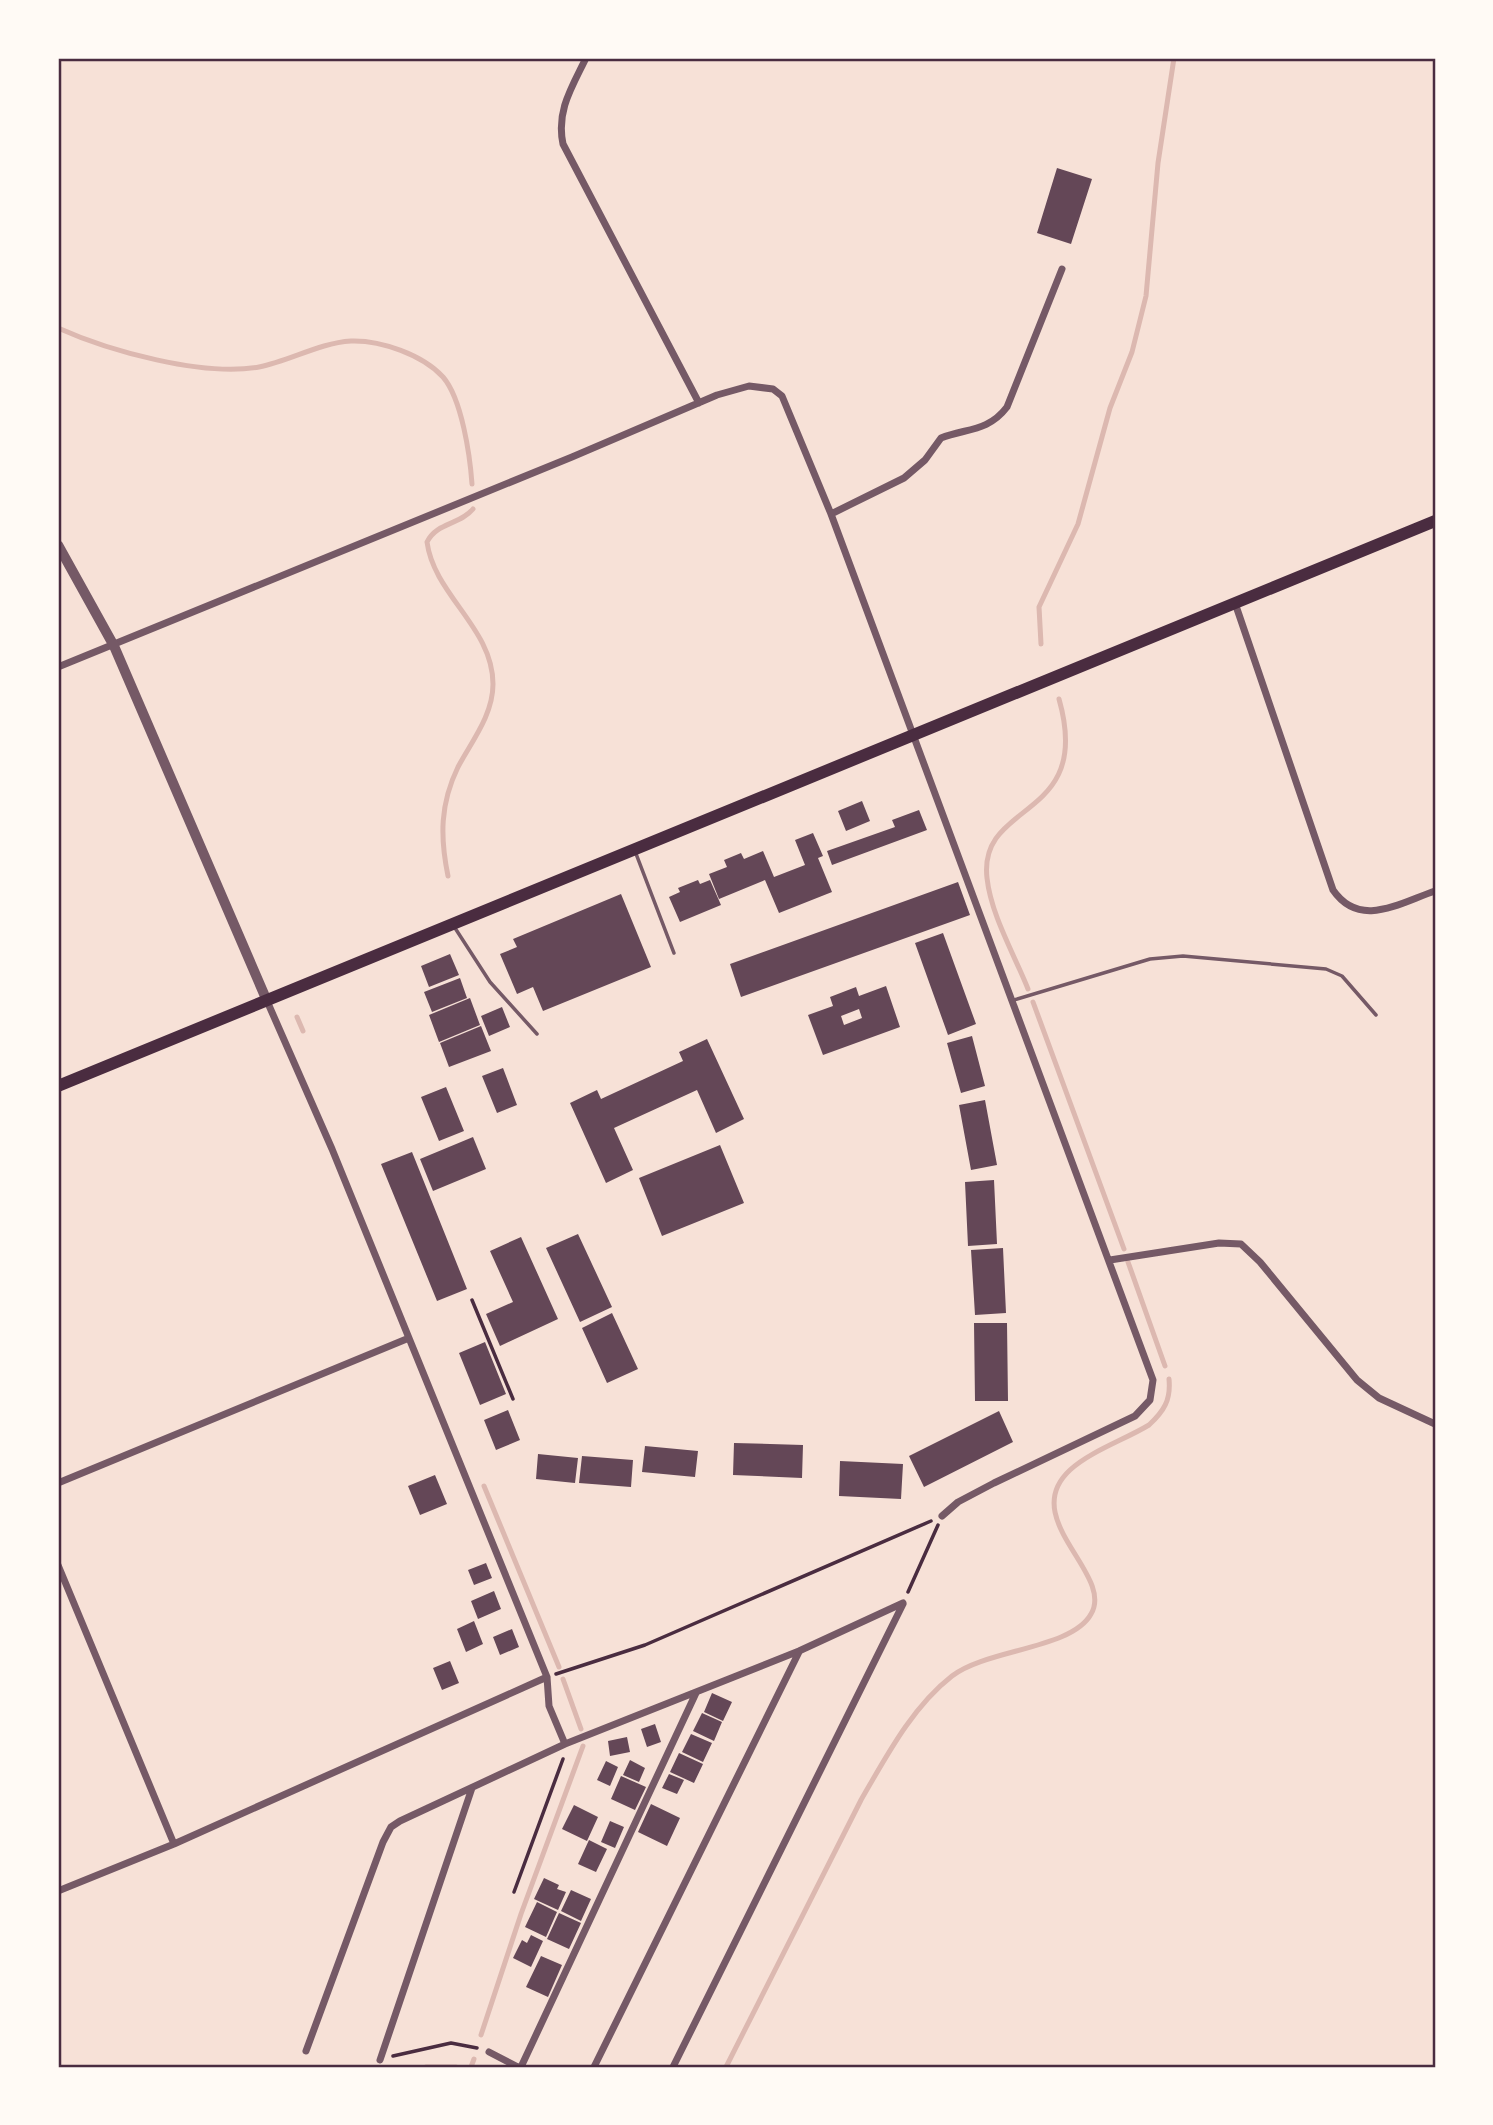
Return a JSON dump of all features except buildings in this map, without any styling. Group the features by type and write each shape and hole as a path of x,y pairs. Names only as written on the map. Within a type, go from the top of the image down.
{"highway":[{"path":"58,1086 1435,521"}],"street":[{"path":"586,58 563,107 563,144 699,403"},
{"path":"831,514 904,478 925,460 940,438 989,426 998,419 1007,407 1062,269"},
{"path":"58,667 734,389 762,387 774,389 782,396 831,514 1153,1380 1150,1400 1135,1416 993,1483 958,1502 942,1516"},
{"path":"58,545 114,646 267,1000 547,1677 549,1706 565,1744"},
{"path":"1235,603 1333,890 1347,907 1368,912 1435,891"},
{"path":"1110,1260 1219,1242 1241,1244 1261,1262 1357,1380 1378,1398 1435,1424"},
{"path":"58,1483 409,1338"},
{"path":"58,1565 174,1844"},
{"path":"306,2051 383,1842 391,1827 565,1744 799,1651 903,1603"},
{"path":"673,2067 903,1603"},
{"path":"594,2067 799,1651"},
{"path":"58,1891 174,1844 547,1677"},
{"path":"489,2052 520,2067 696,1692"},
{"path":"380,2060 472,1788"}],"lane":[{"path":"634,849 674,953"},
{"path":"452,924 490,982 537,1034"},
{"path":"1012,1001 1150,959 1183,956 1326,969 1342,976 1376,1015"}],"path":[{"path":"472,1300 513,1399"},
{"path":"903,1603 942,1516"},
{"path":"563,1672 645,1645 920,1525"},
{"path":"514,1892 559,1773 565,1744"},
{"path":"380,2060 451,2043 489,2052"}],"waterway":[{"path":"1041,644 1039,607 1078,524 1110,408 1132,352 1146,296 1158,163 1174,58"},
{"path":"58,328 129,353 211,368 259,367 339,342 363,341 401,350 435,369 450,387 464,428 472,484"},
{"path":"448,876 443,834 448,794 458,767 486,717 493,684 484,646 440,579 427,542 431,535 473,509"},
{"path":"1028,989 993,906 987,878 989,853 999,834 1049,789 1061,768 1066,739 1059,699"},
{"path":"1033,1002 1124,1249"},
{"path":"297,1017 303,1031"},
{"path":"1128,1262 1165,1366"},
{"path":"726,2067 861,1800 890,1750 924,1702 952,1676 967,1667 1066,1635 1081,1626 1091,1614 1095,1598 1090,1582 1060,1527 1054,1508 1057,1489 1078,1463 1149,1425 1165,1405 1169,1393 1169,1379"},
{"path":"484,1486 559,1667"},
{"path":"563,1679 581,1729"},
{"path":"481,2035 521,1914 583,1746"},
{"path":"471,2067 474,2059"},
{"path":"426,2067 456,2067"}]}
